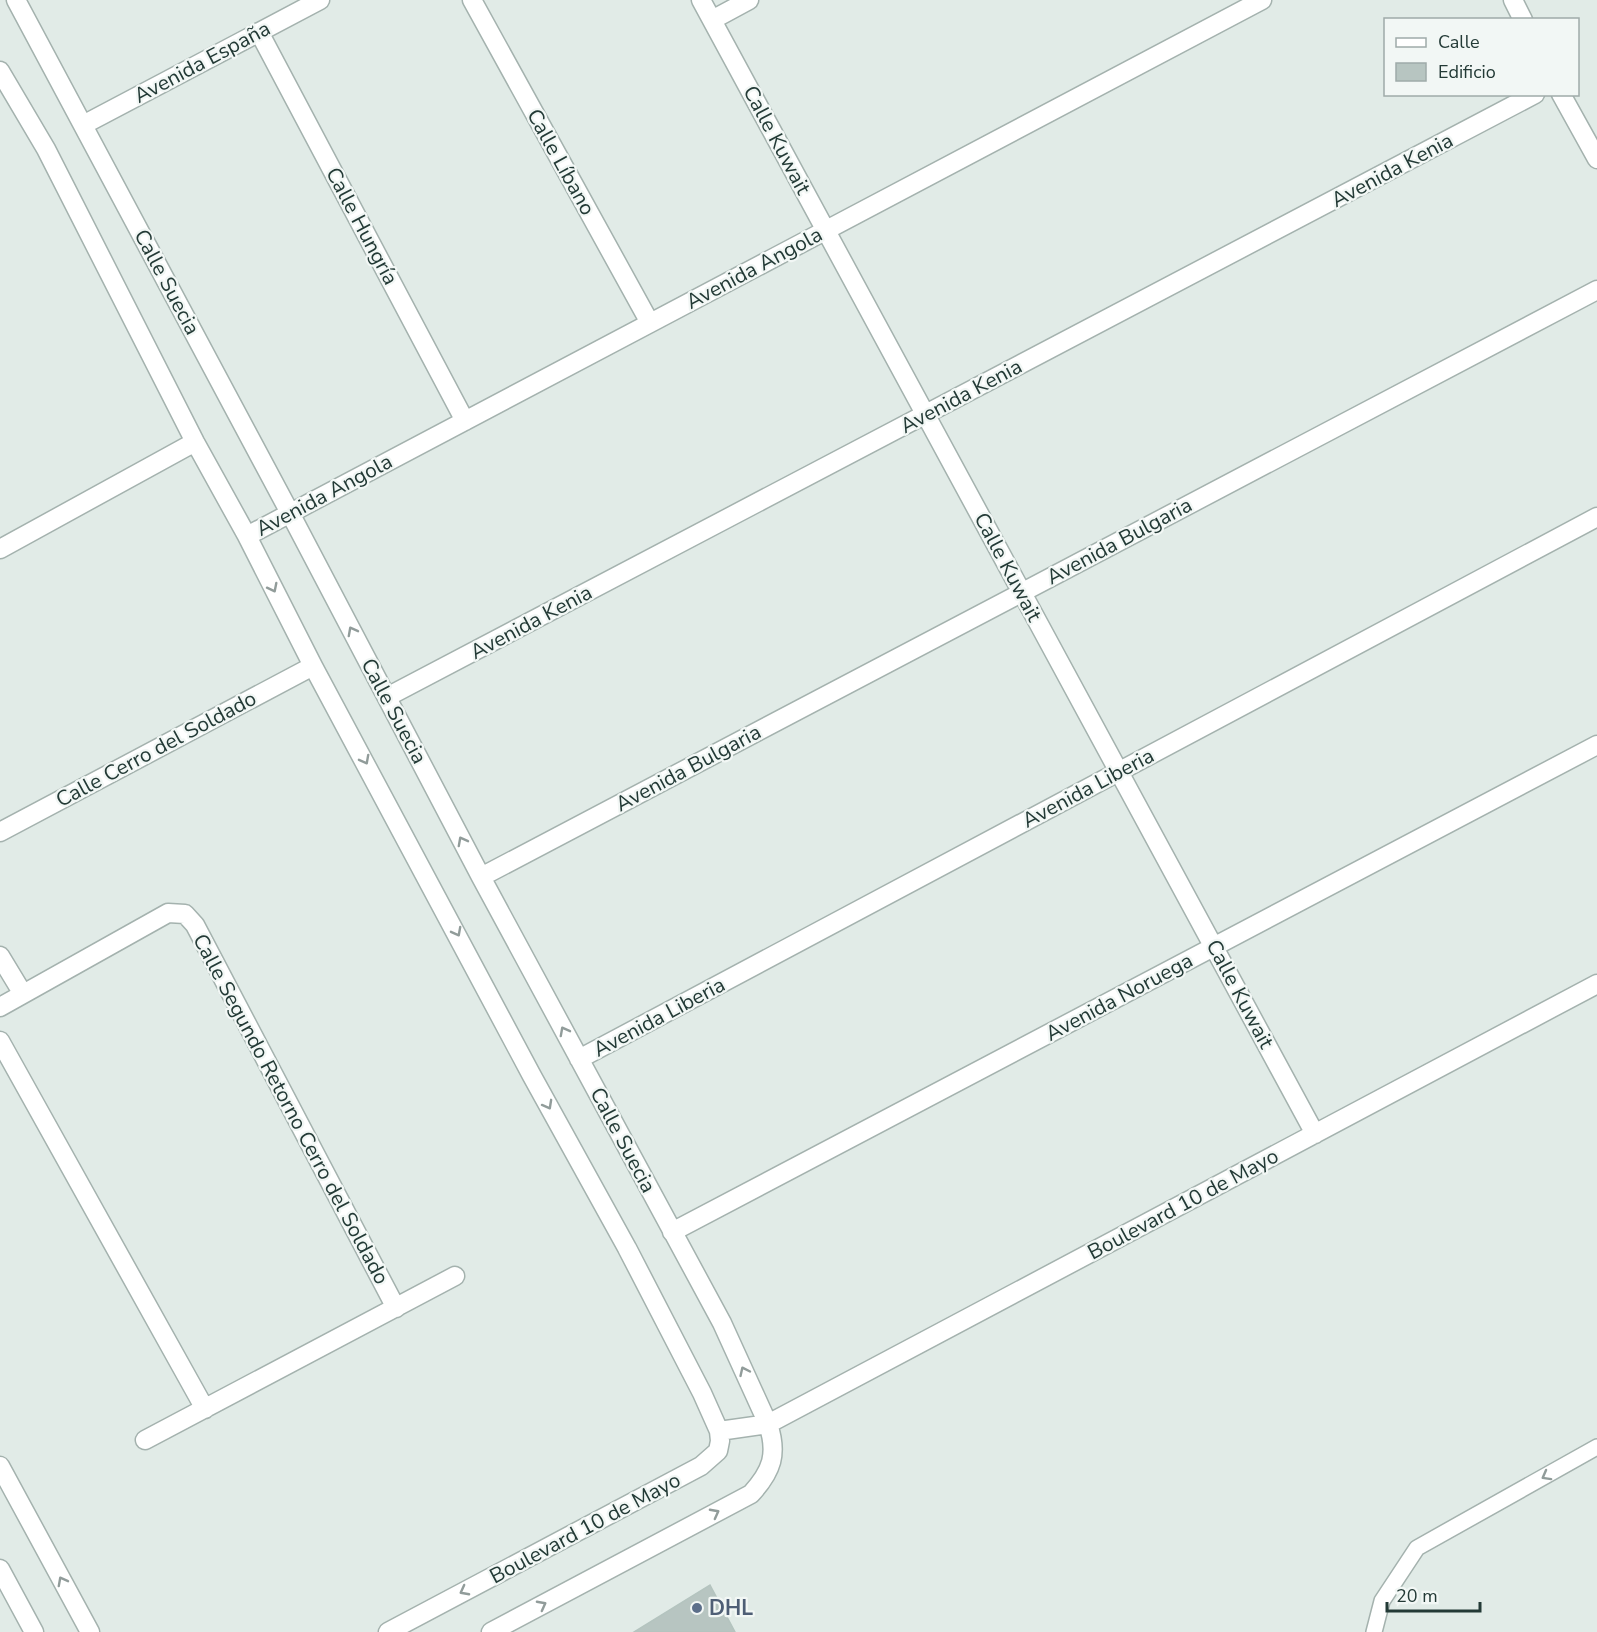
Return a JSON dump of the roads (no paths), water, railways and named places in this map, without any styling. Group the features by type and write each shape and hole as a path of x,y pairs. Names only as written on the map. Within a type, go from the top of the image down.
{"street":[{"name":"Calle Suecia","path":"16,0 481,877 722,1323 768,1424"},
{"name":"Avenida España","path":"83,125 320,0"},
{"name":"Calle Líbano","path":"472,0 650,323"},
{"name":"Calle Kuwait","path":"701,0 1315,1134"},
{"path":"712,20 749,0"},
{"name":"Avenida Angola","path":"247,536 1262,0"},
{"path":"1513,0 1522,18"},
{"name":"Calle Hungría","path":"258,32 465,421"},
{"path":"0,70 46,149 195,442 247,536 313,666 532,1076 627,1248 702,1393 719,1431"},
{"name":"Avenida Kenia","path":"387,698 1531,96"},
{"path":"1562,96 1597,159"},
{"name":"Avenida Bulgaria","path":"481,877 1597,290"},
{"path":"0,549 195,442"},
{"name":"Avenida Liberia","path":"579,1059 1597,517"},
{"name":"Calle Cerro del Soldado","path":"0,832 313,666"},
{"name":"Avenida Noruega","path":"672,1232 1597,745"},
{"name":"Calle Segundo Retorno Cerro del Soldado","path":"0,1006 168,913 185,914 195,925 396,1308"},
{"path":"0,956 23,994"},
{"name":"Boulevard 10 de Mayo","path":"388,1632 701,1466 718,1451 719,1431 768,1424 1597,984"},
{"path":"0,1041 205,1409"},
{"name":"Calle Segundo Retorno Cerro del Soldado","path":"145,1440 455,1276"},
{"path":"491,1632 751,1494 765,1479 771,1464 774,1440 768,1424"},
{"path":"0,1466 90,1632"},
{"path":"0,1569 34,1632"}],"lane":[{"path":"1374,1632 1382,1601 1417,1548 1597,1447"}],"place":[{"name":"DHL","path":"697,1608"}]}
